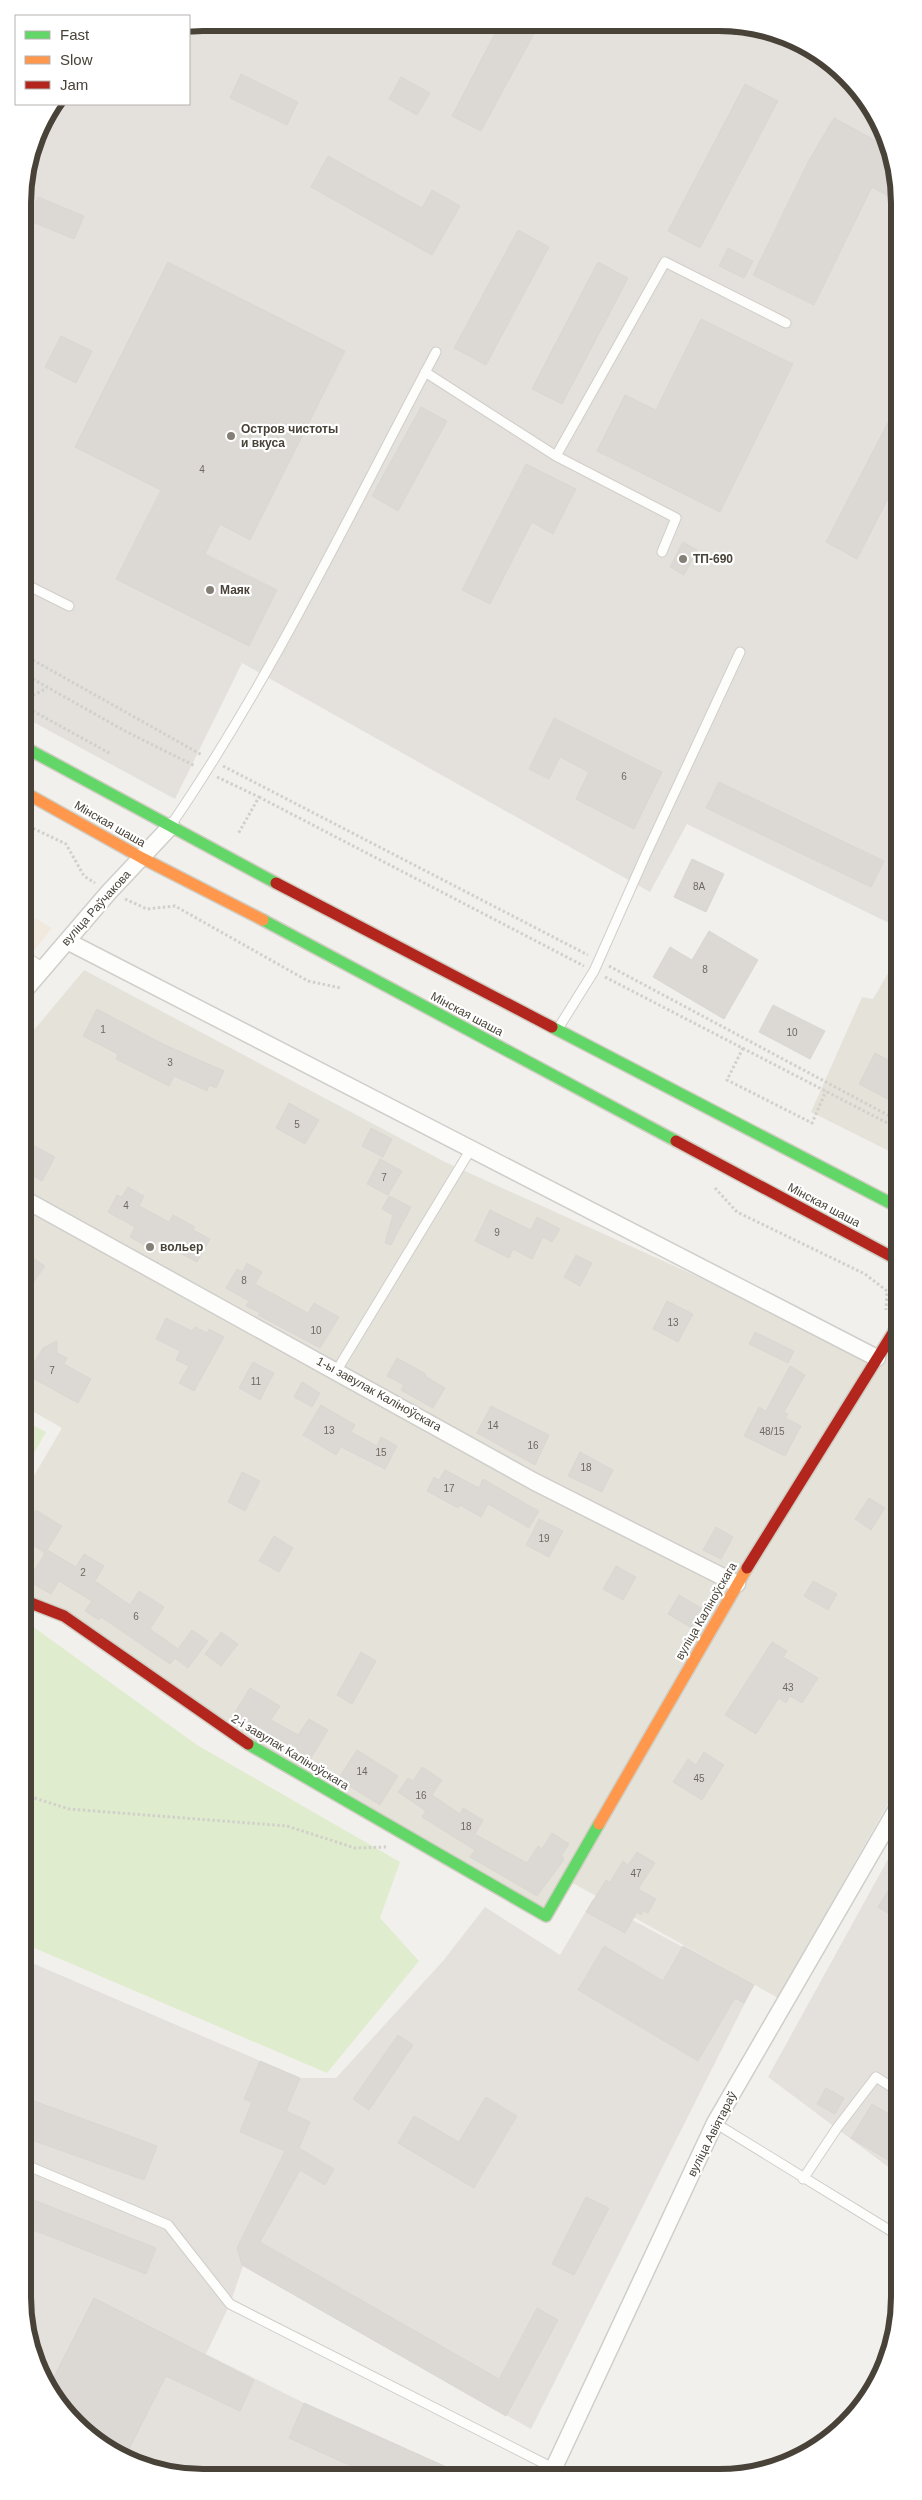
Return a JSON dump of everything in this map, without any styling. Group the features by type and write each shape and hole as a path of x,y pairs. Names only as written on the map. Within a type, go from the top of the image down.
{"main road":[{"path":"32,751 226,857 891,1203"},
{"name":"Мінская шаша","path":"32,796 142,858 242,909 890,1256"},
{"name":"вуліца Каліноўскага","path":"546,1916 737,1584 890,1337"},
{"name":"2-і завулак Каліноўскага","path":"31,1603 64,1616 234,1736 546,1916"}],"street":[{"name":"вуліца Раўчакова","path":"32,982 109,892 171,826"},
{"path":"67,940 878,1358"},
{"name":"1-ы завулак Каліноўскага","path":"32,1202 337,1370 535,1482 737,1584"},
{"name":"вуліца Авіятараў","path":"553,2469 715,2123 890,1820"}],"lane":[{"path":"556,456 665,262 786,323"},
{"path":"171,826 207,772 276,654 436,352"},
{"path":"425,372 556,456 676,518 662,552"},
{"path":"32,587 69,606"},
{"path":"558,1030 594,971 597,960 740,652"},
{"path":"32,960 43,968"},
{"path":"337,1370 471,1149"},
{"path":"803,2178 837,2128 876,2077 890,2086"},
{"path":"715,2123 890,2231"},
{"path":"31,2167 168,2225 230,2304 548,2469"}],"path":[{"path":"32,659 213,761 597,960 891,1117"},
{"path":"32,679 125,732 259,797 891,1125"},
{"path":"32,696 48,688"},
{"path":"32,710 111,754"},
{"path":"238,834 259,797"},
{"path":"32,828 66,844 84,876 109,892 147,910 175,906 197,917"},
{"path":"743,1048 728,1080 812,1123 826,1092"},
{"path":"865,1274 887,1291 886,1307 881,1322 890,1325"},
{"path":"31,1797 69,1809 287,1826 355,1848 394,1847"}],"shaded area":[{"path":"719,31 774,40 805,54 840,82 868,117 882,148 889,181 891,203 891,924 687,824 650,892 242,663 175,799 32,721 32,192 37,159 44,137 62,105 190,105 190,32 192,32"},
{"path":"32,916 52,928 32,953"},
{"path":"891,969 891,1152 811,1112 862,997 873,999"},
{"path":"84,970 445,1162 873,1356 890,1354 890,1800 778,1998 562,1877 541,1911 217,1719 31,1596 31,1480 62,1428 31,1411 32,1033"},
{"path":"890,1855 890,2168 768,2077"},
{"path":"593,1899 754,1985 531,2429 243,2266 230,2304 206,2354 304,2403 451,2469 203,2469 170,2465 148,2460 127,2451 108,2440 82,2418 54,2383 44,2363 35,2330 32,2308 31,1963 300,2078 336,2078 443,1961 485,1907 560,1955"}],"green space":[{"path":"31,1424 46,1432 31,1458"},
{"path":"31,1626 197,1745 400,1862 380,1918 419,1961 327,2073 31,1947"}],"building":[{"path":"496,31 535,31 481,131 452,116"},
{"path":"241,74 298,102 287,125 230,98"},
{"path":"401,77 430,93 417,115 389,99"},
{"path":"745,84 778,101 700,248 668,231"},
{"path":"834,118 880,143 887,170 890,192 888,196 872,187 814,305 753,275 808,162"},
{"path":"328,156 422,208 432,190 460,206 432,255 311,187"},
{"path":"38,197 84,216 74,239 32,222 32,203 35,204"},
{"path":"518,230 549,247 486,365 454,348"},
{"path":"728,248 753,261 744,278 719,266"},
{"path":"168,262 345,351 250,540 220,524 205,554 277,590 249,646 116,579 161,490 75,447"},
{"path":"598,262 628,278 562,404 532,389"},
{"path":"701,319 793,364 720,512 597,451 625,395 656,410"},
{"path":"61,336 92,351 76,383 45,367"},
{"path":"421,407 447,421 398,511 372,496"},
{"path":"891,417 891,493 857,559 826,542"},
{"path":"526,464 576,489 553,534 532,522 490,604 462,590"},
{"name":"ТП-690","path":"683,542 697,550 684,575 670,567"},
{"path":"554,718 662,772 634,829 576,799 589,772 560,757 549,779 529,769"},
{"path":"719,782 884,861 871,887 706,808"},
{"path":"692,859 724,874 706,912 674,897"},
{"path":"709,931 758,960 724,1019 653,977 670,947 692,960"},
{"path":"773,1005 825,1031 810,1059 759,1032"},
{"path":"97,1009 165,1045 224,1071 216,1088 209,1085 207,1091 174,1076 169,1086 116,1059 118,1054 83,1036"},
{"path":"875,1053 891,1062 891,1101 859,1084"},
{"path":"289,1103 319,1120 305,1144 276,1128"},
{"path":"371,1128 392,1139 383,1157 362,1146"},
{"path":"32,1144 55,1157 42,1181 32,1175"},
{"path":"380,1159 402,1171 388,1195 367,1184"},
{"path":"128,1187 144,1196 139,1206 169,1222 173,1215 195,1227 193,1230 210,1239 197,1262 157,1241 153,1250 130,1237 135,1227 108,1212 117,1195 122,1197"},
{"path":"389,1196 411,1207 391,1245 385,1243 393,1215 382,1209"},
{"path":"490,1210 531,1230 537,1217 560,1229 552,1242 543,1237 532,1259 513,1249 509,1258 475,1241"},
{"path":"576,1255 592,1263 580,1286 564,1277"},
{"path":"31,1257 45,1266 31,1285"},
{"path":"247,1263 262,1272 255,1284 308,1313 314,1303 339,1317 320,1348 258,1315 260,1313 246,1306 249,1301 226,1288 237,1269 242,1272"},
{"path":"667,1301 693,1314 678,1342 653,1329"},
{"path":"166,1318 192,1331 195,1327 207,1333 209,1329 224,1337 194,1391 179,1383 189,1366 176,1360 180,1351 156,1339"},
{"path":"755,1332 794,1351 788,1363 749,1344"},
{"path":"57,1341 57,1353 67,1358 64,1364 91,1379 78,1403 31,1377 31,1368 43,1348"},
{"path":"397,1358 426,1374 425,1376 445,1388 433,1408 401,1390 404,1385 387,1376"},
{"path":"253,1362 274,1373 260,1400 239,1388"},
{"path":"790,1366 805,1375 784,1412 788,1414 785,1418 801,1426 785,1456 744,1436 759,1407 766,1411"},
{"path":"302,1382 320,1393 312,1407 294,1397"},
{"path":"321,1405 355,1425 351,1432 377,1446 381,1437 397,1446 385,1469 341,1447 336,1455 303,1435"},
{"path":"491,1406 549,1435 535,1465 477,1433"},
{"path":"580,1452 613,1470 602,1492 568,1476"},
{"path":"445,1470 479,1488 483,1479 539,1511 529,1528 488,1504 481,1517 460,1505 458,1508 427,1491 434,1477 439,1480"},
{"path":"242,1472 260,1481 245,1511 228,1502"},
{"path":"869,1498 885,1508 871,1530 855,1519"},
{"path":"36,1510 62,1526 47,1550 76,1567 84,1554 104,1566 95,1581 130,1605 139,1591 164,1607 150,1629 178,1649 192,1630 208,1641 188,1668 175,1658 170,1664 101,1617 99,1620 85,1611 92,1601 59,1581 51,1594 31,1583 31,1575 45,1553 31,1544 31,1518"},
{"path":"539,1519 563,1531 549,1557 526,1545"},
{"path":"716,1527 733,1537 721,1559 703,1550"},
{"path":"274,1536 293,1548 279,1572 259,1561"},
{"path":"616,1566 636,1577 623,1600 603,1589"},
{"path":"813,1581 837,1594 828,1610 804,1596"},
{"path":"679,1595 706,1611 695,1630 668,1614"},
{"path":"221,1632 238,1644 221,1666 205,1654"},
{"path":"772,1642 787,1651 783,1657 818,1678 802,1703 790,1696 786,1703 779,1698 756,1734 725,1715"},
{"path":"361,1652 376,1661 352,1704 337,1695"},
{"path":"250,1688 280,1706 271,1720 298,1735 309,1719 328,1730 308,1763 232,1717"},
{"path":"357,1750 398,1776 380,1805 338,1779"},
{"path":"704,1752 724,1765 702,1800 673,1782 688,1759 696,1765"},
{"path":"422,1767 442,1780 432,1795 460,1814 463,1808 483,1820 475,1834 527,1863 538,1846 542,1849 552,1833 569,1844 561,1856 564,1858 563,1861 537,1896 470,1857 475,1850 422,1817 426,1811 398,1792 408,1778 413,1781"},
{"path":"637,1852 655,1863 638,1889 656,1899 648,1913 643,1911 641,1915 637,1912 625,1933 586,1912 606,1880 610,1882 623,1861 628,1865"},
{"path":"890,1887 890,1915 878,1907"},
{"path":"604,1946 663,1981 683,1946 754,1985 744,2003 735,1998 698,2061 578,1990"},
{"path":"398,2035 413,2045 369,2110 353,2099"},
{"path":"260,2061 300,2078 286,2111 310,2122 299,2148 334,2169 325,2185 300,2170 260,2242 499,2379 537,2308 558,2320 506,2416 242,2265 237,2248 285,2151 240,2132 252,2102 244,2099"},
{"path":"826,2088 844,2098 835,2114 817,2104"},
{"path":"486,2097 517,2116 474,2188 398,2143 414,2116 459,2142"},
{"path":"31,2100 157,2146 144,2180 31,2140"},
{"path":"872,2104 890,2115 890,2161 851,2138"},
{"path":"586,2197 609,2208 574,2275 552,2264"},
{"path":"31,2199 156,2248 146,2274 31,2229"},
{"path":"94,2298 254,2380 240,2411 166,2376 128,2451 108,2440 90,2426 67,2401 53,2380"},
{"path":"304,2403 451,2469 358,2469 289,2438"}],"traffic: fast":[{"path":"32,751 276,883"},
{"path":"263,920 676,1141"},
{"path":"552,1027 891,1203"},
{"path":"248,1744 546,1916 599,1824"}],"traffic: slow":[{"path":"32,796 142,858 263,920"},
{"path":"599,1824 747,1568"}],"traffic: jam":[{"path":"276,883 552,1027"},
{"path":"676,1141 890,1256"},
{"path":"747,1568 890,1337"},
{"path":"31,1603 64,1616 248,1744"}],"place":[{"name":"Остров чистоты и вкуса","path":"231,436"},
{"name":"ТП-690","path":"683,559"},
{"name":"Маяк","path":"210,590"},
{"name":"вольер","path":"150,1247"}]}
